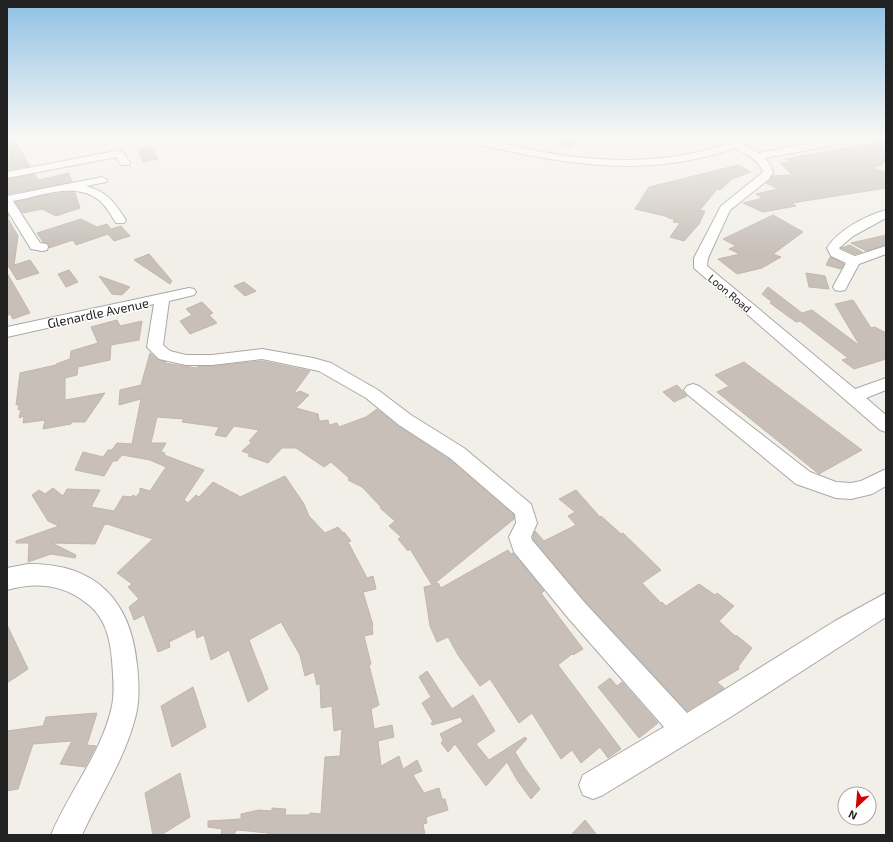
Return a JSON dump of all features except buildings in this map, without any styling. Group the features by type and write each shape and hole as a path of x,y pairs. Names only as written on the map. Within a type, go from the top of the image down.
{"street":[{"path":"7,182 39,175"},
{"name":"Loon Road","path":"765,175 725,209 701,258 700,264 705,272 854,396 886,425"},
{"path":"42,247 36,246 7,200 102,180"},
{"path":"72,186 101,195 108,201 120,220"},
{"path":"854,261 836,253 833,248 834,245 857,229 886,214"},
{"path":"840,287 854,261 886,250"},
{"name":"Glenardle Avenue","path":"7,332 189,292"},
{"path":"162,299 155,348 165,355 186,360 212,360 256,354 269,354 313,363 335,372 372,394 405,420 457,453 524,510 527,523 520,537 522,545 577,611 684,730"},
{"path":"854,396 886,384"},
{"path":"692,390 803,478 836,490 851,491 865,488 886,477"},
{"path":"7,579 30,575 47,575 62,578 82,586 96,595 110,612 119,627 123,642 126,694 124,707 106,759 92,783 66,835"},
{"path":"593,785 684,730 844,628 886,604"}]}
